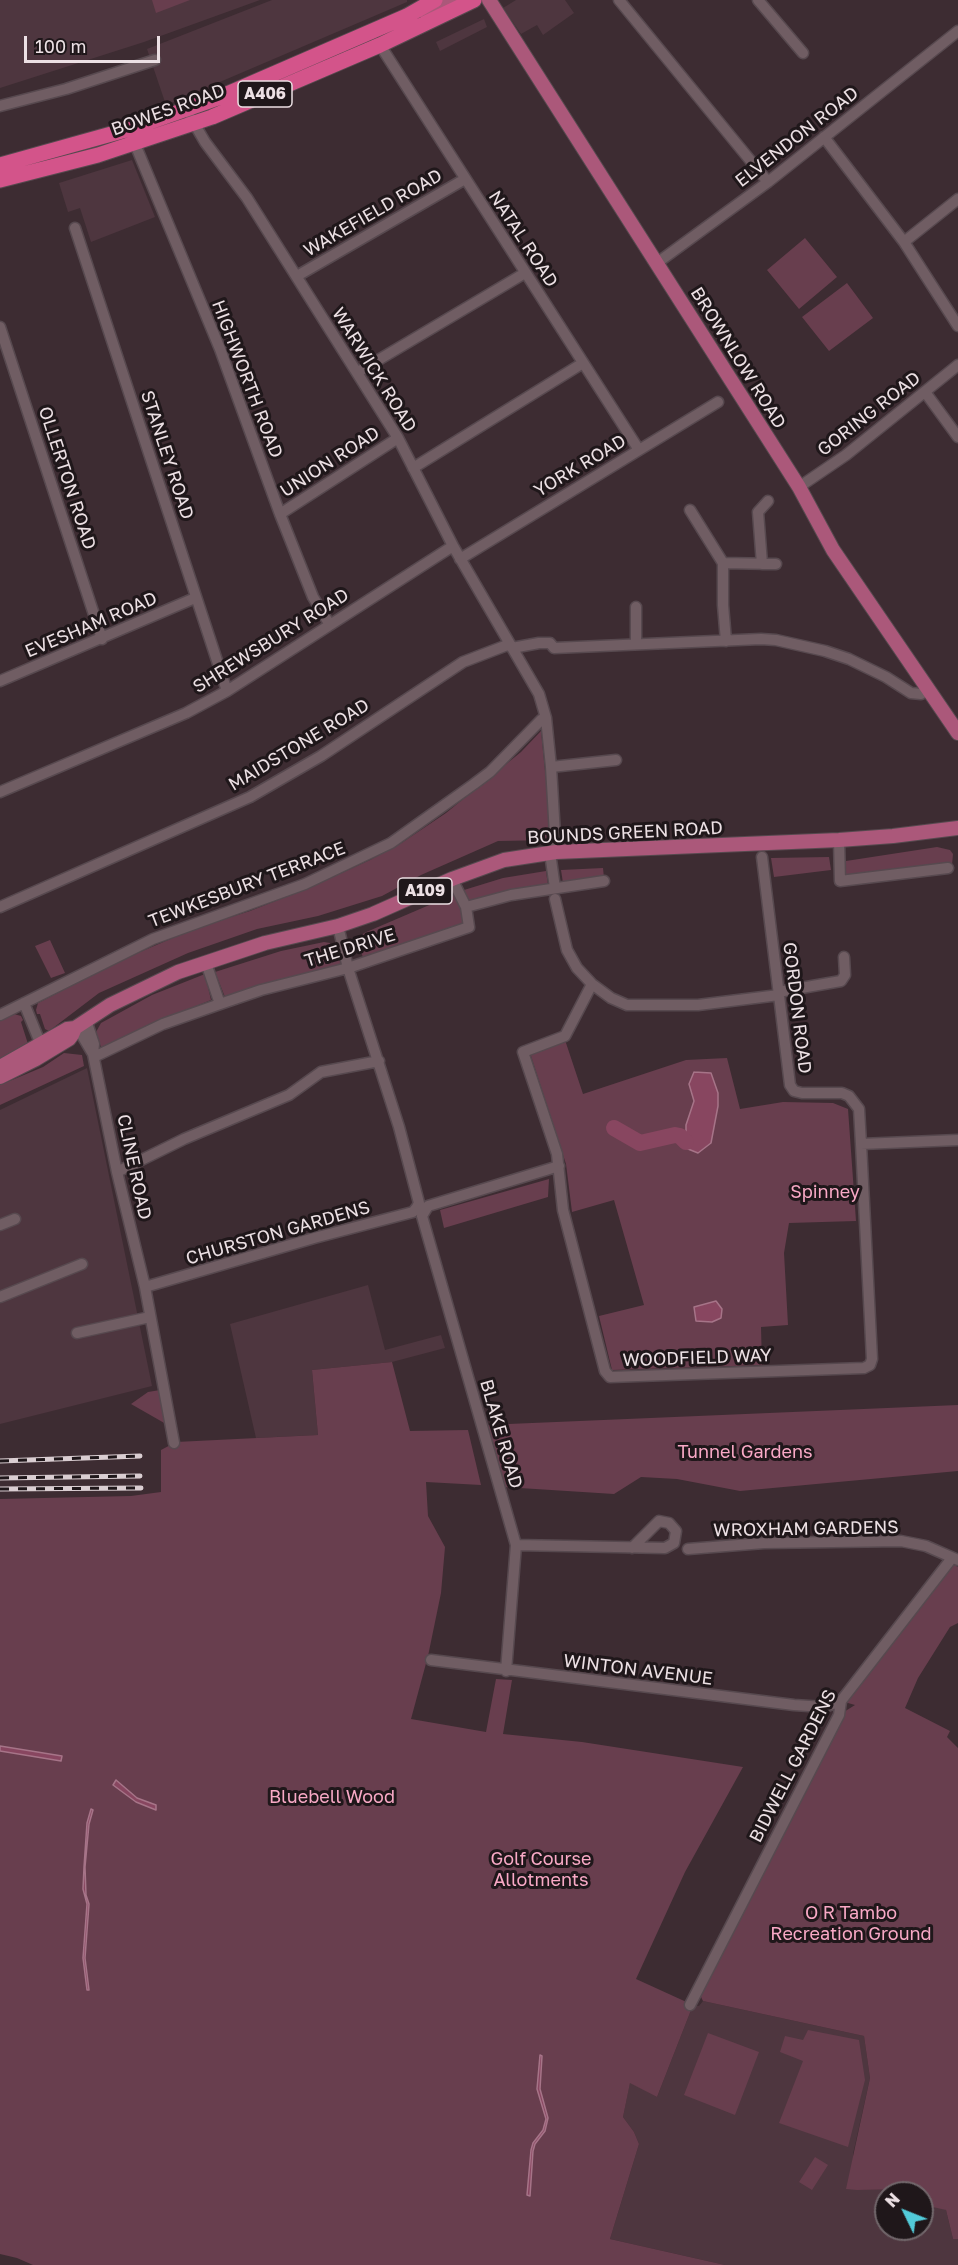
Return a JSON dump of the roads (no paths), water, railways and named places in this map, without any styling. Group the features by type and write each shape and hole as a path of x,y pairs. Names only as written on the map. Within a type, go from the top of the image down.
{"highway":[{"name":"BOWES ROAD","path":"0,180 135,144 284,71 407,16 435,0"},
{"name":"BOWES ROAD","path":"0,165 190,116 380,45 474,0"}],"main road":[{"name":"A406","path":"407,16 429,10 450,0"},
{"name":"BROWNLOW ROAD","path":"489,0 799,487 833,550 958,733"},
{"path":"500,17 504,0"},
{"name":"BOUNDS GREEN ROAD","path":"0,1067 69,1039 79,1025 110,1005 178,972 265,943 338,926 373,914 452,879 504,860 553,852 838,840 958,828"},
{"name":"BOUNDS GREEN ROAD","path":"0,1077 43,1049"}],"street":[{"path":"619,0 768,182"},
{"path":"758,0 803,53"},
{"name":"ELVENDON ROAD","path":"657,263 768,182 956,32"},
{"name":"NATAL ROAD","path":"380,45 639,450"},
{"path":"0,106 66,89 155,60"},
{"name":"WARWICK ROAD","path":"190,116 247,198 398,438 460,559 542,702 546,718"},
{"path":"824,137 904,242 958,326"},
{"name":"HIGHWORTH ROAD","path":"135,144 220,350 313,597 330,625"},
{"name":"WAKEFIELD ROAD","path":"297,276 465,179"},
{"path":"904,242 958,199"},
{"name":"STANLEY ROAD","path":"75,228 227,691"},
{"path":"358,372 525,273"},
{"name":"OLLERTON ROAD","path":"0,327 102,639"},
{"path":"413,468 583,363"},
{"name":"GORING ROAD","path":"799,487 846,455 958,365"},
{"path":"925,392 958,437"},
{"name":"YORK ROAD","path":"460,559 718,402"},
{"name":"UNION ROAD","path":"280,514 398,438"},
{"path":"762,564 758,512 768,501"},
{"path":"690,510 723,564 726,641"},
{"name":"SHREWSBURY ROAD","path":"0,792 186,713 227,691 453,546"},
{"path":"723,564 776,564"},
{"name":"EVESHAM ROAD","path":"0,681 195,598"},
{"path":"636,607 636,644 761,639 797,644 849,659 886,677 911,693 921,694 929,689"},
{"name":"MAIDSTONE ROAD","path":"0,907 250,796 321,756 463,662 511,646 539,643 550,643 554,648 636,644"},
{"path":"546,718 551,767 555,893 567,950 577,968 592,984 611,998 627,1005 698,1005 778,994 841,981 845,975 844,957"},
{"name":"TEWKESBURY TERRACE","path":"0,1015 153,939 305,884 391,843 482,778 541,720 546,718"},
{"path":"551,767 616,760"},
{"path":"838,840 840,881 948,868"},
{"name":"GORDON ROAD","path":"762,857 790,1085 794,1091 802,1093 842,1093 849,1096 859,1109 861,1144"},
{"path":"452,879 466,907 511,895 555,893 603,880"},
{"name":"THE DRIVE","path":"94,1055 163,1024 261,990 348,968 469,927 466,907"},
{"name":"BLAKE ROAD","path":"338,926 348,968 379,1061 516,1545 506,1671"},
{"path":"206,963 220,1004"},
{"name":"WOODFIELD WAY","path":"592,984 565,1036 524,1052 559,1166 563,1210 605,1371 610,1377 864,1368 870,1365 872,1359 861,1144"},
{"path":"24,1003 43,1049"},
{"name":"CLINE ROAD","path":"79,1025 94,1044 94,1055 117,1172 145,1287 174,1443"},
{"path":"117,1172 184,1139 288,1095 321,1072 379,1061"},
{"path":"861,1144 958,1140"},
{"name":"CHURSTON GARDENS","path":"145,1287 413,1212 559,1166"},
{"path":"0,1225 15,1219"},
{"path":"0,1297 82,1264"},
{"path":"77,1333 150,1317"},
{"name":"WROXHAM GARDENS","path":"688,1549 764,1543 901,1541 926,1546 955,1559"},
{"path":"516,1545 632,1548"},
{"name":"BIDWELL GARDENS","path":"690,2006 839,1715 841,1701 955,1559"},
{"name":"WINTON AVENUE","path":"431,1660 794,1705 824,1707 841,1701"}],"waterway":[{"path":"614,1128 640,1143 675,1135 680,1136 686,1142"}],"railway":[{"path":"0,1461 140,1456"},
{"path":"0,1478 140,1476"},
{"path":"0,1489 141,1488"}],"park label":[{"name":"Spinney","path":"825,1192"},
{"name":"Tunnel Gardens","path":"745,1452"},
{"name":"Bluebell Wood","path":"332,1797"},
{"name":"Golf Course Allotments","path":"541,1869"},
{"name":"O R Tambo Recreation Ground","path":"851,1923"}]}
